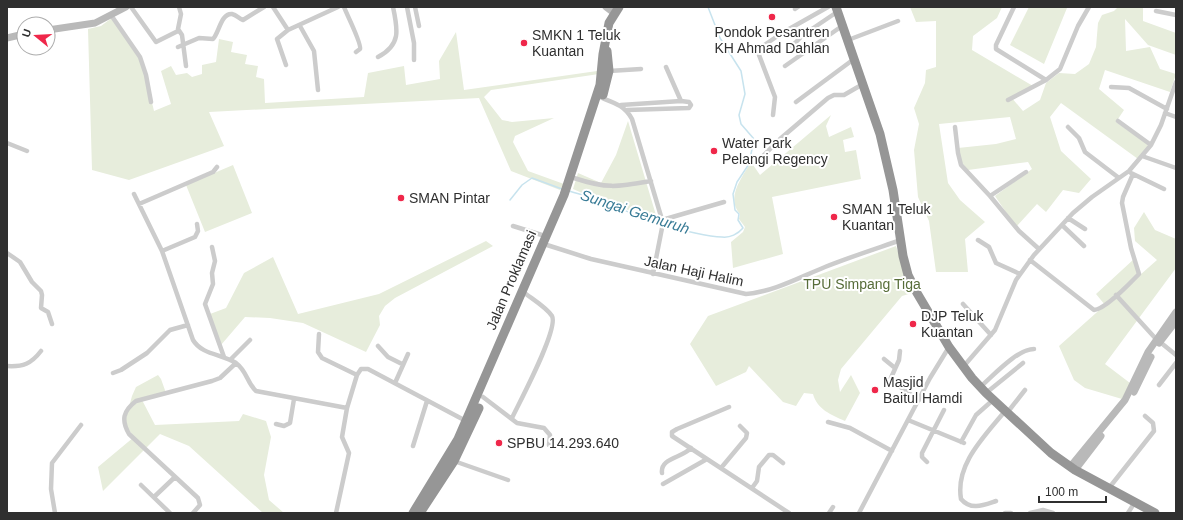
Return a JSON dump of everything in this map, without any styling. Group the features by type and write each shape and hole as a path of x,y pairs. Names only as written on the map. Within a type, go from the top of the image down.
{"highway":[{"name":"Jalan Proklamasi","path":"412,513 450,455 488,378 547,246 602,98 605,46 609,23 616,10"},
{"path":"836,10 863,84 886,156 908,275 949,347 963,367 986,393 1051,453 1072,468 1155,513"},
{"name":"Jalan Proklamasi","path":"569,186 609,71 609,55 605,46"},
{"name":"Jalan Proklamasi","path":"420,513 464,442 483,397 488,378 545,236 558,215"}],"main road":[{"path":"56,29 95,23 126,7"},
{"path":"606,7 616,10"},
{"path":"1072,468 1124,400 1158,340 1176,312"},
{"path":"1158,340 1176,320"}],"street":[{"path":"131,7 156,42 178,31"},
{"path":"178,7 181,14 177,28 182,35 186,66"},
{"path":"178,47 199,38 213,39 224,18 228,15 233,14 243,20 264,7"},
{"path":"273,7 288,30"},
{"path":"326,7 329,12"},
{"path":"286,64 277,39 288,30 300,26 338,7"},
{"path":"344,7 353,30 361,44 360,49 356,52"},
{"path":"378,57 389,51 396,37 393,7"},
{"path":"407,7 414,43 414,60"},
{"path":"415,7 419,26"},
{"path":"773,115 775,97 759,54 759,50 765,44 782,33 828,7"},
{"path":"1014,7 996,44 996,50 1046,80"},
{"path":"1008,100 1046,80 1057,72 1062,66 1078,26 1089,7"},
{"path":"792,46 803,35 836,10"},
{"path":"1156,11 1176,15"},
{"path":"111,15 128,37 132,48 142,62 151,102"},
{"path":"847,40 898,21"},
{"path":"300,26 314,51 318,90"},
{"path":"785,66 842,26"},
{"path":"796,102 854,59"},
{"path":"666,67 681,101"},
{"path":"609,71 641,69"},
{"path":"963,367 992,335 1000,321 1013,287 1020,274 1039,249 1068,218 1092,197 1128,171 1151,145 1175,90 1176,82"},
{"path":"758,162 780,139 828,98 834,95 844,95 863,84"},
{"path":"1111,87 1128,88 1176,117"},
{"path":"602,98 621,105 627,110 632,119 651,181 662,224 653,274"},
{"path":"621,105 681,101 689,102 690,106 686,108 627,110"},
{"path":"1118,121 1151,145"},
{"path":"955,127 958,153 962,165 1019,231 1039,249"},
{"path":"1068,128 1079,138 1085,152 1119,178"},
{"path":"7,143 27,151"},
{"path":"1142,156 1176,168"},
{"path":"139,204 213,172 217,167"},
{"path":"1128,171 1164,189"},
{"path":"990,196 1026,172"},
{"path":"1030,260 1092,308 1097,310 1116,295 1139,274 1131,248 1122,203 1133,174"},
{"path":"569,186 610,187 651,181"},
{"path":"134,194 162,251 193,340 199,348 236,363 246,372 252,388 256,391 347,408"},
{"path":"662,224 724,202"},
{"path":"1068,218 1085,229"},
{"path":"162,251 195,237 198,231 198,224"},
{"path":"1062,225 1084,246"},
{"path":"513,226 545,236"},
{"name":"Jalan Haji Halim","path":"547,246 591,259 653,274 738,293 755,294 901,240"},
{"path":"978,240 989,247 996,263 1020,274"},
{"path":"212,247 215,261 212,273 213,284 205,304 224,357"},
{"path":"7,253 20,262 32,282 41,291 41,308 48,312 52,324"},
{"path":"512,418 537,368 554,322 552,316 526,294"},
{"path":"1116,295 1158,340 1176,355"},
{"path":"963,304 992,335"},
{"path":"112,374 121,370 147,352 170,330 188,325"},
{"path":"319,334 318,352 322,358 357,375"},
{"path":"230,360 250,340"},
{"path":"378,346 388,357 402,364"},
{"path":"859,513 918,400 949,347"},
{"path":"908,420 963,442 986,393 1013,359 1024,351 1034,349"},
{"path":"7,366 24,366 34,360 41,351"},
{"path":"900,351 900,360 890,378 890,382 918,400"},
{"path":"395,383 402,364 408,354"},
{"path":"884,359 895,368"},
{"path":"193,513 199,508 200,501 129,434 124,420 126,409 136,401 146,397 220,378 236,363"},
{"path":"986,393 1023,363"},
{"path":"1159,386 1176,364"},
{"path":"336,513 349,453 342,437 347,408 359,370 365,368 466,421"},
{"path":"996,501 978,507 967,504 961,499 961,481 966,463 1006,412 1026,390"},
{"path":"483,397 519,424 544,428 550,435 549,445"},
{"path":"276,424 284,426 290,423 294,399"},
{"path":"414,446 427,400"},
{"path":"729,407 673,431 672,436 789,513"},
{"path":"927,462 922,458 922,453 944,410"},
{"path":"1108,488 1154,430 1153,423 1145,416"},
{"path":"828,422 850,428 892,451"},
{"path":"55,513 51,489 51,468 56,456 81,424"},
{"path":"721,468 746,438 746,432 740,426"},
{"path":"662,473 662,465 665,462 684,454 691,448"},
{"path":"752,488 757,481 759,467 769,455 773,454 783,463"},
{"path":"663,484 707,459"},
{"path":"454,460 508,480"},
{"path":"154,497 175,477"},
{"path":"141,485 170,513"},
{"path":"1128,513 1135,502"},
{"path":"829,513 834,507"},
{"path":"1030,513 1043,510 1053,513"},
{"path":"1005,513 1011,513"}],"green space":[{"path":"910,7 1002,7 997,18 973,36 972,50 1033,86 1011,97 1023,111 1040,100 1046,83 1059,73 1075,74 1089,64 1096,47 1098,23 1102,15 1114,11 1118,7 1143,7 1143,21 1176,33 1176,55 1148,45 1125,19 1126,51 1150,47 1160,69 1176,74 1170,92 1105,70 1099,89 1124,110 1116,122 1149,145 1138,159 1061,103 1050,117 1061,151 1091,179 1079,193 1063,190 1046,212 1037,204 1016,227 995,196 1032,169 1028,162 968,170 962,163 958,148 996,144 1016,139 1010,117 939,124 948,183 960,200 985,222 965,239 968,272 936,272 929,221 918,197 914,150 919,124 914,108 925,83 926,70 936,67 936,21 916,22"},
{"path":"1029,7 1067,8 1044,64 1010,45"},
{"path":"113,17 141,56 154,111 171,104 161,71 171,66 176,75 187,73 192,77 202,74 202,65 216,62 219,39 233,42 231,52 247,55 245,64 258,66 256,77 264,79 265,103 364,97 368,73 404,66 406,85 440,79 439,61 456,32 464,90 597,71 599,74 491,90 484,97 502,120 512,122 554,118 515,136 513,142 528,171 564,184 560,190 511,171 479,98 209,112 224,146 129,180 92,170 88,29 101,26"},
{"path":"831,115 826,126 829,137 851,127 854,137 843,140 845,152 856,150 861,179 772,197 783,254 733,268 731,242 743,232 745,227 739,219 740,214 734,201 735,194 740,180 751,162 760,175"},
{"path":"628,121 658,222 611,203 605,203 573,189 578,173 601,183 616,155"},
{"path":"233,165 252,213 205,232 186,185"},
{"path":"1144,212 1155,230 1176,239 1176,268 1105,364 1130,383 1122,399 1085,388 1074,380 1059,346 1105,305 1096,294 1134,259 1140,275 1157,260 1135,241 1134,228"},
{"path":"486,241 493,246 395,298 385,306 379,316 380,325 366,352 303,323 270,318 245,317 221,345 210,314 226,308 244,273 273,257 298,314 379,294"},
{"name":"TPU Simpang Tiga","path":"896,246 912,293 902,296 841,369 838,380 840,392 851,375 860,393 845,421 821,408 813,394 804,393 796,406 783,402 749,366 746,372 716,386 690,344 708,316"},
{"path":"158,375 166,393 142,400 155,425 239,421 243,414 266,421 271,437 264,475 269,500 284,513 263,513 189,446 160,434 103,491 98,467 134,437 126,426 126,418 132,396 136,387"}],"waterway":[{"name":"Sungai Gemuruh","path":"569,191 601,201 647,219 679,229 715,237 728,237 736,234 743,228 738,220 739,214 735,210 733,194 737,182 749,164 754,139 741,124 739,115 745,94 741,71 720,38 708,7"},
{"name":"Sungai Gemuruh","path":"510,200 522,185 532,178 562,189"}],"place":[{"name":"Pondok Pesantren KH Ahmad Dahlan","path":"772,17"},
{"name":"SMKN 1 Teluk Kuantan","path":"524,43"},
{"name":"Water Park Pelangi Regency","path":"714,151"},
{"name":"SMAN Pintar","path":"401,198"},
{"name":"SMAN 1 Teluk Kuantan","path":"834,217"},
{"name":"DJP Teluk Kuantan","path":"913,324"},
{"name":"Masjid Baitul Hamdi","path":"875,390"},
{"name":"SPBU 14.293.640","path":"499,443"}]}
